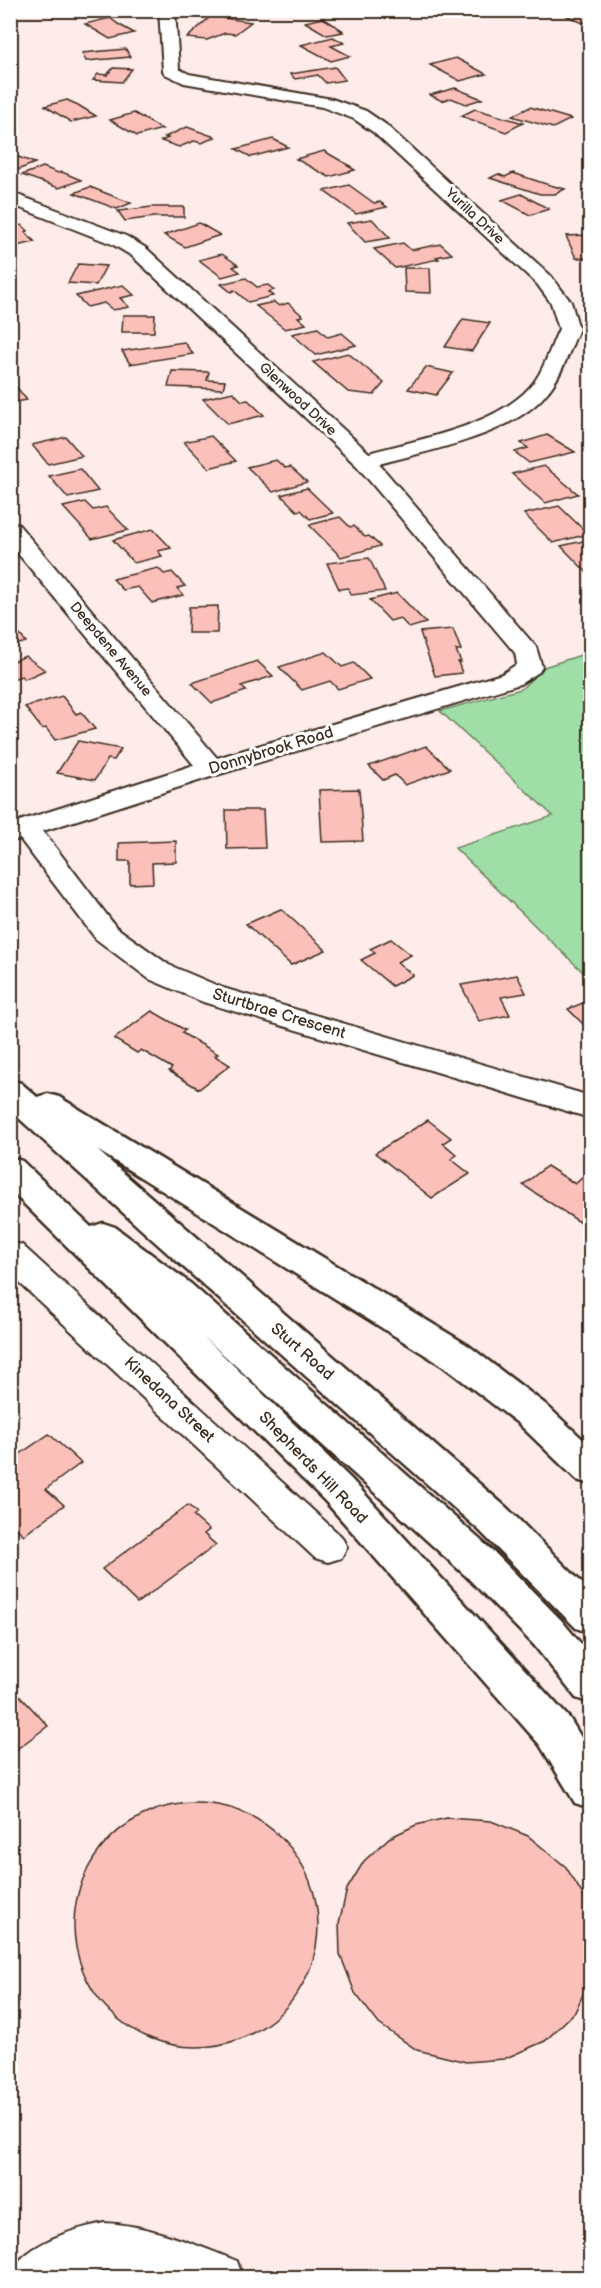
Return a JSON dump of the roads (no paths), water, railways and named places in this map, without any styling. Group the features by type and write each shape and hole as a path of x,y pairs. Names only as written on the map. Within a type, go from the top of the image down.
{"main road":[{"path":"10,1082 456,1356 532,1414 591,1469"},
{"name":"Sturt Road","path":"10,1091 165,1231 494,1520 591,1616"},
{"path":"10,1168 179,1293 336,1432 481,1565 548,1632 591,1685"},
{"name":"Shepherds Hill Road","path":"10,1168 338,1490 555,1732 591,1789"}],"street":[{"name":"Yurilla Drive","path":"168,10 171,71 184,78 326,103 360,115 379,128 544,280 561,302 569,329 538,390 519,408 493,423 365,461"},
{"name":"Glenwood Drive","path":"10,197 119,240 139,252 365,461 527,652 530,667"},
{"name":"Deepdene Avenue","path":"10,530 212,768"},
{"name":"Donnybrook Road","path":"18,830 212,768 511,680 530,667"},
{"name":"Sturtbrae Crescent","path":"18,830 106,933 159,972 213,995 591,1107"},
{"name":"Kinedana Street","path":"10,1254 328,1547"},
{"path":"35,2277 55,2261 92,2247 128,2246 220,2277"}]}
